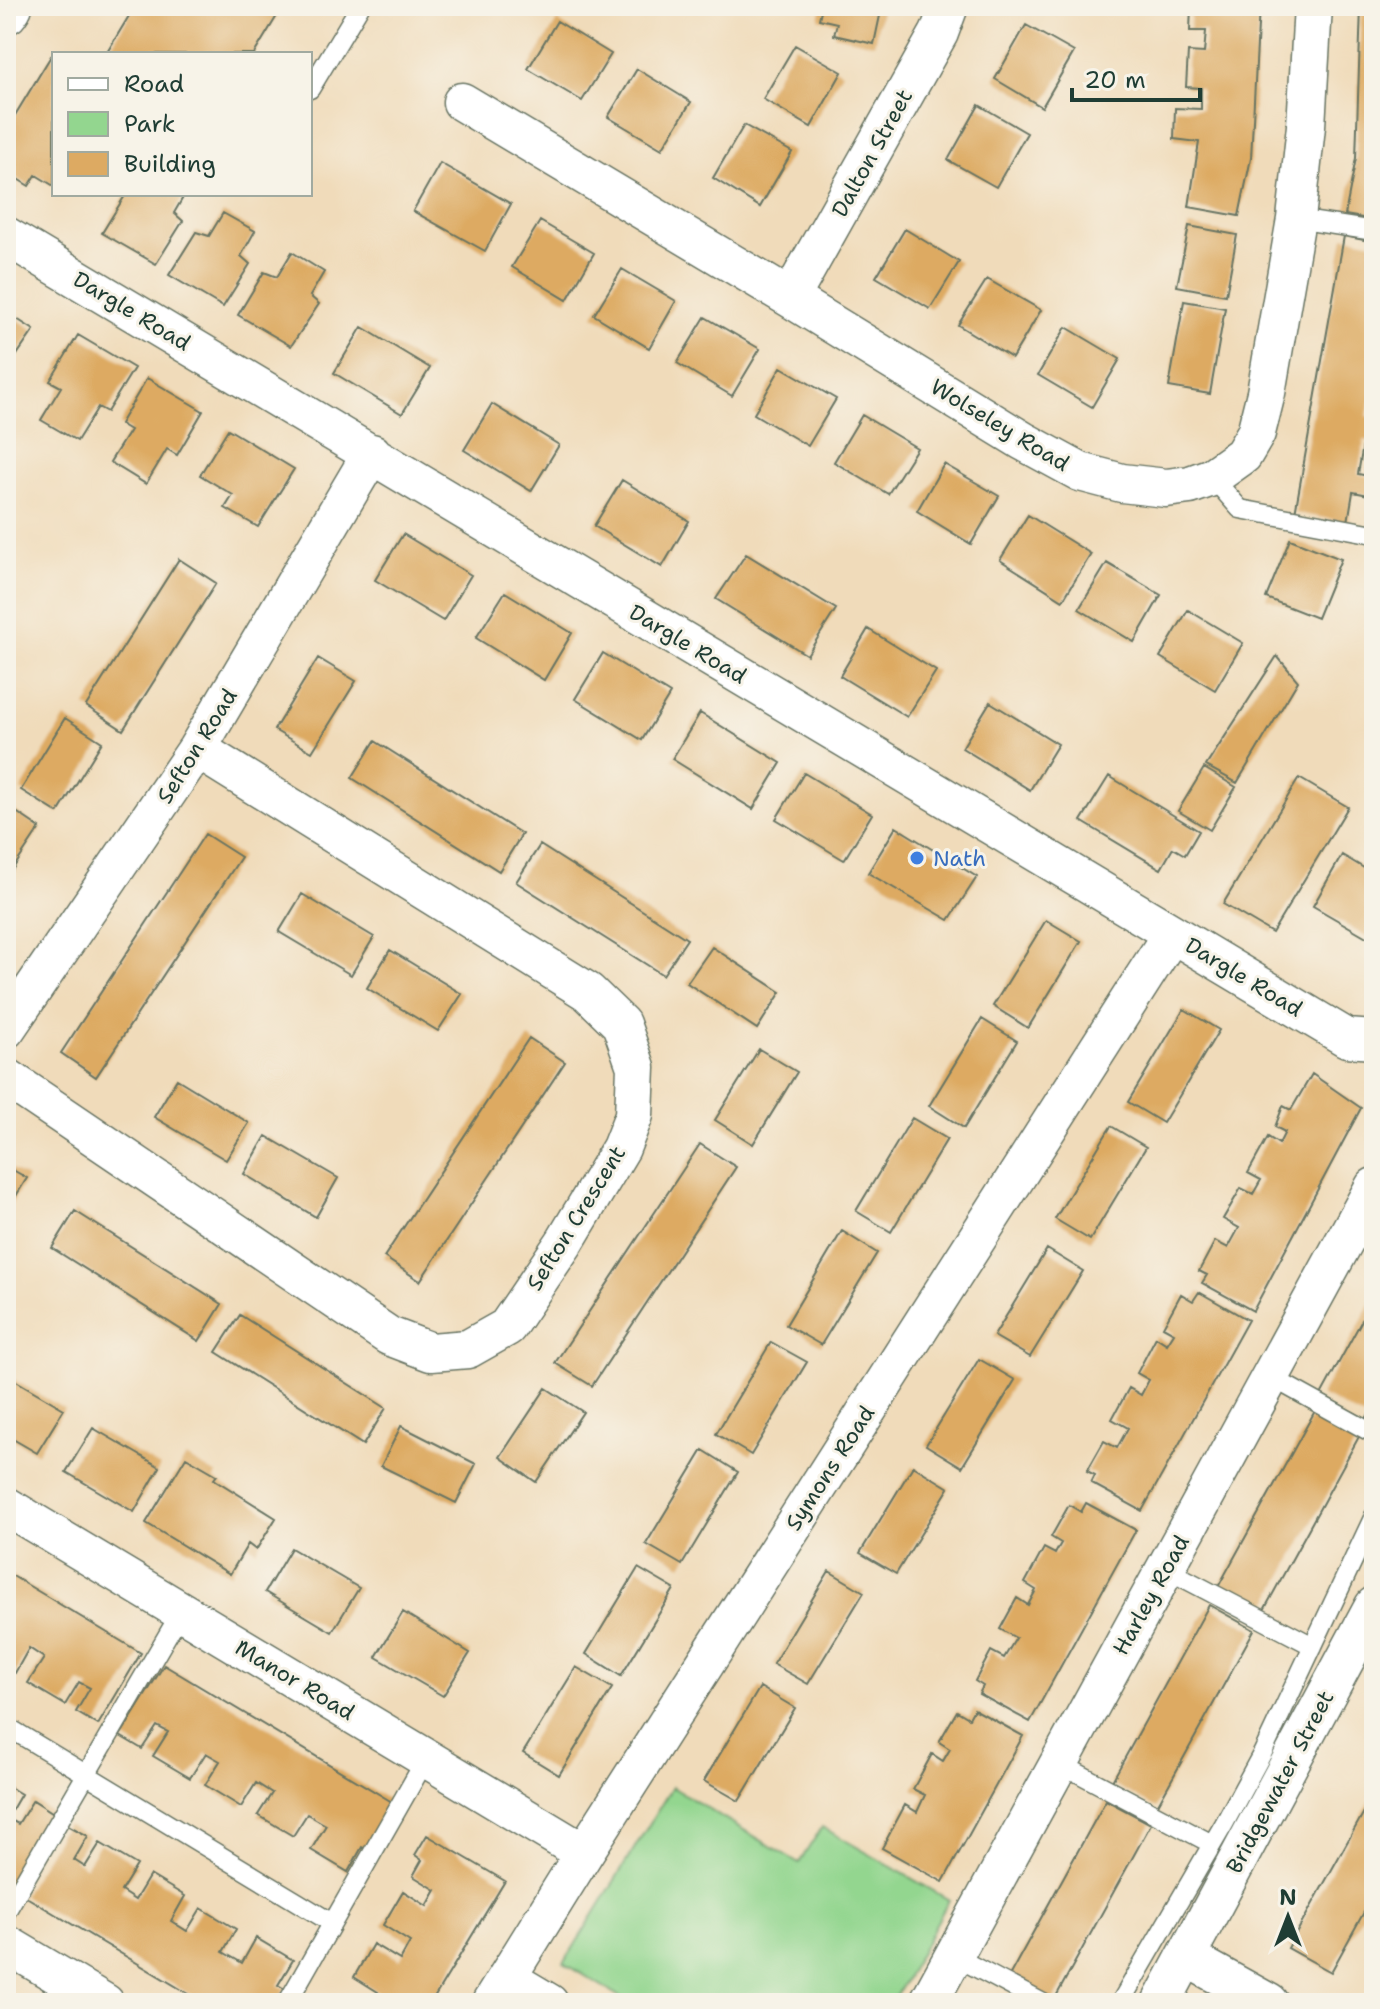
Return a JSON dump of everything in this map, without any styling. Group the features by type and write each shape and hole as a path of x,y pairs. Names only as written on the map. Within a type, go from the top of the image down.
{"highway":[{"path":"6,12 10,6"}],"street":[{"name":"Dalton Street","path":"790,298 939,33 949,6"},
{"name":"Wolseley Road","path":"462,102 1023,441 1080,472 1122,483 1166,488 1190,485 1212,477 1243,455 1256,433 1266,393 1296,219 1306,126 1313,6"},
{"name":"Dargle Road","path":"6,236 1171,935 1347,1038 1374,1040"},
{"name":"Sefton Road","path":"6,1029 197,749 372,453"},
{"name":"Sefton Crescent","path":"6,1077 389,1336 431,1352 468,1349 507,1327 564,1243 621,1148 634,1115 636,1067 621,1024 588,992 197,749"},
{"name":"Symons Road","path":"499,1991 1171,935"},
{"name":"Harley Road","path":"928,2003 1374,1187"},
{"name":"Manor Road","path":"6,1506 584,1853"},
{"name":"Bridgewater Street","path":"1161,2003 1374,1606"},
{"path":"6,1944 105,2003"},
{"path":"1186,1957 1269,2003"},
{"path":"499,1991 549,2003"}],"lane":[{"path":"312,86 360,6"},
{"path":"1296,219 1374,231"},
{"path":"1212,477 1240,509 1374,534"},
{"path":"1271,1377 1374,1434"},
{"path":"1120,2003 1263,1752 1374,1516"},
{"path":"1166,1569 1313,1646"},
{"path":"6,1912 181,1612"},
{"path":"6,1726 332,1923"},
{"path":"287,2003 426,1759"},
{"path":"1059,1763 1212,1844"},
{"path":"954,1956 1043,2003"}],"green space":[{"path":"672,1787 799,1863 822,1827 949,1900 893,2003 630,2003 564,1963"}],"building":[{"path":"135,6 283,6 255,52 107,52"},
{"path":"822,6 882,6 874,44 834,35 837,23 819,19"},
{"path":"1191,6 1259,6 1251,158 1239,216 1189,207 1199,142 1174,139 1175,108 1201,109 1201,88 1186,87 1188,52 1204,53 1206,31 1190,31"},
{"path":"1361,6 1374,6 1374,220 1345,215 1356,158"},
{"path":"557,21 611,54 582,101 528,69"},
{"path":"1026,25 1074,52 1042,107 995,79"},
{"path":"795,45 842,72 811,127 763,99"},
{"path":"51,56 52,185 36,175 29,186 6,172 6,130"},
{"path":"637,69 691,102 662,149 608,117"},
{"path":"979,105 1027,133 996,187 948,160"},
{"path":"744,125 792,152 760,207 713,178"},
{"path":"440,163 511,204 485,251 413,211"},
{"path":"125,196 184,196 174,213 183,221 156,264 102,233"},
{"path":"223,213 255,231 241,256 250,264 223,307 169,275 196,232 209,236"},
{"path":"540,221 594,253 567,300 512,267"},
{"path":"1189,226 1237,235 1226,295 1177,286"},
{"path":"905,229 959,262 930,309 876,277"},
{"path":"1344,236 1374,242 1374,402 1370,402 1367,416 1374,418 1374,442 1364,440 1358,474 1374,477 1374,496 1353,492 1348,522 1295,513"},
{"path":"292,252 324,272 310,296 319,304 291,346 238,315 264,272 277,277"},
{"path":"622,269 676,301 649,348 594,315"},
{"path":"987,279 1041,310 1012,358 958,325"},
{"path":"1184,301 1225,308 1210,394 1169,387"},
{"path":"6,312 34,330 10,365 6,362"},
{"path":"705,317 760,349 732,396 677,363"},
{"path":"362,327 430,368 402,414 334,373"},
{"path":"1066,327 1120,359 1092,407 1038,375"},
{"path":"78,335 134,368 107,412 98,407 77,441 41,420 61,387 50,381"},
{"path":"781,367 836,399 808,446 754,414"},
{"path":"147,378 203,411 177,455 167,449 146,484 110,462 130,430 120,424"},
{"path":"492,404 559,445 531,491 464,450"},
{"path":"862,415 917,448 888,494 834,462"},
{"path":"228,429 294,469 258,527 225,508 233,495 200,475"},
{"path":"944,464 999,496 971,544 917,511"},
{"path":"622,480 689,521 662,567 594,526"},
{"path":"1028,515 1091,554 1063,600 1000,560"},
{"path":"403,534 471,575 443,621 375,580"},
{"path":"1290,539 1341,559 1317,618 1266,598"},
{"path":"746,554 836,609 807,655 716,599"},
{"path":"179,559 216,583 123,730 86,706"},
{"path":"1107,563 1161,595 1134,642 1079,609"},
{"path":"505,592 572,633 544,680 476,638"},
{"path":"1188,610 1243,643 1215,690 1160,657"},
{"path":"868,629 936,671 907,717 840,676"},
{"path":"603,653 670,694 642,740 575,699"},
{"path":"1277,656 1298,681 1237,783 1206,766"},
{"path":"318,658 356,681 312,752 274,730"},
{"path":"990,702 1058,744 1030,790 962,748"},
{"path":"700,713 781,763 753,809 672,759"},
{"path":"65,718 102,742 58,813 21,790"},
{"path":"375,741 522,834 499,871 352,778"},
{"path":"1204,768 1236,787 1210,830 1178,811"},
{"path":"804,773 872,814 844,860 776,819"},
{"path":"1109,776 1199,831 1185,855 1173,848 1161,869 1081,821"},
{"path":"1299,778 1348,807 1272,933 1223,904"},
{"path":"6,805 40,828 6,879"},
{"path":"896,827 977,877 949,920 868,873"},
{"path":"205,834 241,857 96,1077 61,1053"},
{"path":"540,845 687,939 663,975 516,882"},
{"path":"1342,855 1374,874 1374,932 1370,939 1313,906"},
{"path":"302,894 374,937 351,975 279,932"},
{"path":"1046,920 1081,941 1028,1028 993,1006"},
{"path":"712,947 781,992 757,1029 687,983"},
{"path":"390,950 462,994 438,1031 367,988"},
{"path":"1184,1009 1219,1030 1163,1123 1128,1102"},
{"path":"982,1019 1017,1041 964,1128 929,1106"},
{"path":"529,1038 565,1062 420,1281 384,1257"},
{"path":"759,1049 797,1072 753,1144 715,1120"},
{"path":"1312,1074 1361,1108 1253,1311 1202,1283 1207,1275 1199,1271 1215,1241 1228,1248 1239,1228 1223,1219 1241,1188 1253,1194 1261,1180 1248,1173 1268,1137 1279,1144 1285,1132 1275,1127 1283,1106 1291,1110"},
{"path":"177,1079 249,1123 226,1160 154,1117"},
{"path":"912,1118 947,1139 891,1232 856,1211"},
{"path":"1111,1126 1146,1147 1090,1240 1055,1219"},
{"path":"266,1136 338,1178 316,1217 244,1174"},
{"path":"700,1144 736,1167 592,1386 555,1363"},
{"path":"6,1166 27,1178 6,1212"},
{"path":"75,1211 222,1304 199,1341 52,1248"},
{"path":"842,1231 877,1253 821,1345 786,1325"},
{"path":"1047,1249 1083,1271 1030,1357 994,1336"},
{"path":"1199,1292 1248,1320 1142,1511 1091,1483 1095,1475 1087,1471 1104,1441 1117,1448 1128,1428 1112,1419 1129,1388 1141,1395 1149,1380 1137,1373 1156,1337 1167,1344 1174,1333 1163,1327 1181,1294 1193,1301"},
{"path":"1374,1298 1374,1405 1366,1419 1321,1395"},
{"path":"240,1315 386,1408 363,1445 216,1352"},
{"path":"771,1342 807,1362 751,1455 716,1434"},
{"path":"979,1359 1015,1380 962,1467 926,1445"},
{"path":"6,1375 64,1409 37,1453 6,1435"},
{"path":"546,1388 583,1412 536,1482 500,1457"},
{"path":"1316,1409 1361,1433 1263,1612 1218,1587"},
{"path":"401,1426 476,1464 456,1503 381,1466"},
{"path":"93,1428 160,1467 134,1512 66,1472"},
{"path":"703,1450 738,1472 682,1565 646,1544"},
{"path":"186,1457 217,1475 214,1479 276,1518 256,1550 248,1544 230,1574 146,1523"},
{"path":"913,1466 949,1488 896,1574 860,1553"},
{"path":"1086,1503 1136,1530 1030,1722 979,1694 983,1686 975,1681 991,1651 1004,1658 1016,1638 1000,1629 1017,1598 1028,1605 1036,1590 1025,1583 1044,1548 1055,1554 1061,1543 1051,1537 1069,1505 1081,1512"},
{"path":"291,1548 359,1588 332,1632 265,1592"},
{"path":"638,1568 674,1589 621,1676 586,1654"},
{"path":"829,1571 864,1592 808,1684 773,1664"},
{"path":"6,1572 141,1653 98,1725 76,1712 90,1688 79,1682 65,1705 28,1683 44,1658 29,1648 15,1673 6,1668"},
{"path":"1209,1605 1254,1630 1156,1808 1111,1783"},
{"path":"403,1612 470,1653 443,1696 376,1657"},
{"path":"164,1665 397,1805 369,1851 362,1847 348,1872 311,1850 326,1825 307,1814 293,1836 258,1815 272,1793 256,1783 241,1807 205,1785 220,1761 206,1753 190,1778 153,1756 168,1732 157,1726 142,1749 120,1736"},
{"path":"576,1667 612,1688 559,1775 523,1753"},
{"path":"760,1687 795,1708 739,1801 704,1781"},
{"path":"974,1709 1023,1736 943,1882 882,1848 905,1805 917,1812 925,1795 913,1789 932,1754 943,1761 950,1749 939,1742 957,1711 969,1718"},
{"path":"6,1785 21,1794 7,1818 18,1824 33,1800 55,1814 12,1886 6,1882"},
{"path":"1374,1794 1374,1913 1372,1916 1364,1912 1331,1972 1288,1948"},
{"path":"1106,1800 1151,1824 1053,2002 1008,1978"},
{"path":"66,1824 88,1836 74,1860 85,1867 100,1843 137,1865 121,1891 135,1900 150,1875 185,1896 171,1921 187,1931 201,1908 236,1929 223,1952 242,1963 256,1938 293,1960 278,1985 285,1989 276,2003 204,2003 23,1895"},
{"path":"427,1835 505,1881 431,2003 371,2003 378,1992 354,1977 373,1944 400,1960 410,1942 383,1925 403,1891 427,1906 436,1890 413,1876 422,1860 415,1855"}],"place":[{"name":"Nath","path":"917,858"}]}
